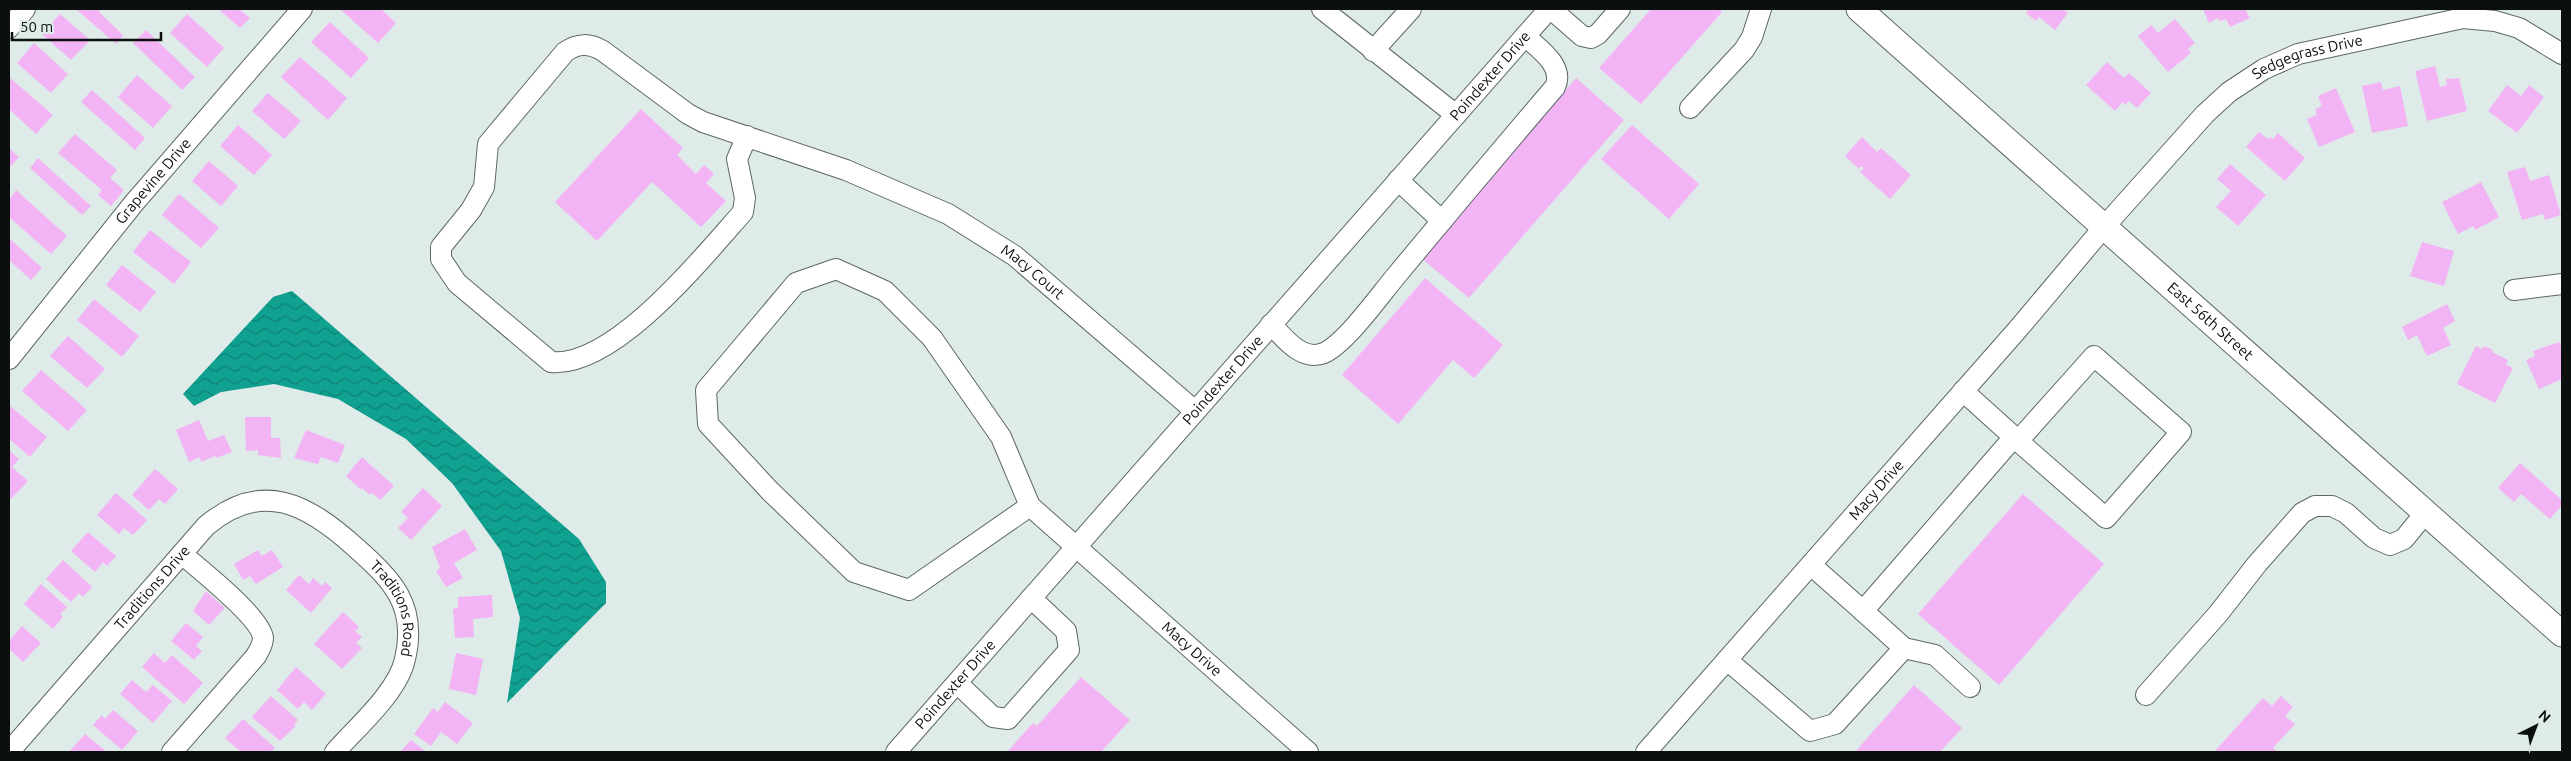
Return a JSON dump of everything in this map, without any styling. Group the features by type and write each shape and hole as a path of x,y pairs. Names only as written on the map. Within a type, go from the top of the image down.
{"main road":[{"name":"East 56th Street","path":"1859,9 2562,634"}],"street":[{"path":"9,28 26,9"},
{"name":"Grapevine Drive","path":"9,359 134,203 302,9"},
{"path":"1322,9 1456,115"},
{"path":"1374,51 1411,9"},
{"path":"1550,9 1582,36 1591,38 1598,34 1620,9"},
{"name":"Poindexter Drive","path":"896,752 1550,9"},
{"path":"1690,108 1744,50 1752,37 1761,9"},
{"name":"Sedgegrass Drive","path":"2104,227 2214,104 2242,82 2281,61 2322,48 2463,18 2495,21 2519,28 2562,54"},
{"path":"1271,324 1304,353 1323,353 1344,336 1555,87 1559,79 1557,69 1525,36"},
{"name":"Macy Court","path":"747,136 737,158 745,198 743,212 655,306 622,335 579,360 563,363 551,362 457,283 441,258 442,248 475,203 484,187 488,144 565,52 576,44 593,46 603,51 688,114 703,122 747,136 846,170 948,214 1015,256 1195,411"},
{"path":"1398,180 1442,221"},
{"name":"Macy Drive","path":"1646,752 1963,391 2104,227"},
{"path":"836,269 885,292 932,338 1001,436 1030,506 909,590 854,572 770,491 708,424 706,390 796,283 836,269"},
{"path":"2514,290 2562,284"},
{"path":"1864,611 2016,439 2094,356 2181,432 2106,518 2016,439 1963,391"},
{"name":"Traditions Drive","path":"9,752 213,520 230,509 267,501 286,502 313,512 328,523"},
{"name":"Macy Drive","path":"1030,506 1308,752"},
{"path":"2146,695 2218,614 2257,564 2302,513 2315,506 2332,506 2346,513 2374,538 2390,545 2404,539 2426,512"},
{"name":"Traditions Road","path":"328,523 384,573 401,596 408,623 407,651 398,678 335,752"},
{"path":"172,752 256,656 262,645 263,636 254,621 182,554"},
{"path":"1811,565 1904,648 1935,655 1970,687"},
{"path":"956,683 993,717 1008,719 1069,650 1066,630 1032,598"},
{"path":"1727,660 1810,731 1835,724 1904,648"}],"water":[{"path":"292,291 579,539 606,582 606,603 507,703 520,618 501,551 452,483 406,439 338,399 274,384 221,392 194,406 183,394 273,297"}],"building":[{"path":"76,9 102,9 99,12 123,35 116,44"},
{"path":"218,9 239,9 250,18 240,28"},
{"path":"340,9 381,9 396,23 378,43"},
{"path":"1651,9 1719,9 1722,12 1641,104 1599,68"},
{"path":"2029,9 2063,9 2068,13 2055,30 2039,17 2036,21 2026,13"},
{"path":"2203,9 2245,9 2250,18 2230,27 2226,19 2220,21 2218,18 2209,23"},
{"path":"60,14 90,40 71,60 42,34"},
{"path":"187,14 224,48 207,67 170,33"},
{"path":"2175,19 2195,43 2188,49 2191,53 2168,72 2138,36 2151,25 2158,33"},
{"path":"330,22 369,58 351,78 311,42"},
{"path":"146,30 195,77 182,90 133,43"},
{"path":"34,43 68,74 51,93 17,63"},
{"path":"300,57 347,98 328,120 281,77"},
{"path":"2107,62 2124,78 2129,73 2151,93 2137,108 2129,101 2125,105 2123,102 2115,111 2086,85"},
{"path":"2435,66 2440,87 2447,85 2446,79 2459,78 2467,111 2427,121 2415,71"},
{"path":"137,75 172,106 153,128 118,97"},
{"path":"9,77 53,115 36,134 9,109"},
{"path":"1576,78 1624,120 1469,298 1420,257"},
{"path":"2381,82 2383,90 2400,86 2408,126 2372,133 2362,86"},
{"path":"2507,85 2521,96 2529,85 2544,97 2517,133 2488,111"},
{"path":"2336,88 2355,132 2319,147 2307,119 2317,115 2315,109 2322,106 2318,96"},
{"path":"92,90 145,138 135,150 81,102"},
{"path":"268,93 301,121 284,139 252,111"},
{"path":"641,109 683,148 677,155 696,174 704,165 714,174 706,183 726,201 701,227 652,182 597,241 555,202"},
{"path":"238,125 272,155 254,175 220,146"},
{"path":"1632,125 1699,184 1669,219 1601,159"},
{"path":"2259,132 2268,139 2270,137 2273,139 2278,133 2305,158 2285,181 2246,147"},
{"path":"75,134 117,170 110,178 124,190 111,206 98,195 102,190 58,153"},
{"path":"1862,137 1877,152 1881,148 1911,175 1890,199 1860,172 1864,168 1861,166 1859,169 1845,156"},
{"path":"9,148 19,157 10,167 9,166"},
{"path":"38,158 91,206 82,215 30,168"},
{"path":"209,161 238,186 221,206 192,181"},
{"path":"2230,164 2266,195 2238,226 2216,207 2231,191 2217,179"},
{"path":"2525,167 2530,181 2549,175 2561,215 2545,220 2543,214 2522,220 2507,172"},
{"path":"2481,182 2499,217 2475,230 2473,226 2458,234 2442,202"},
{"path":"16,190 67,236 51,254 9,217 9,199"},
{"path":"179,194 219,228 201,248 162,215"},
{"path":"150,230 191,262 174,284 133,252"},
{"path":"9,238 42,268 31,280 9,260"},
{"path":"2422,242 2454,251 2444,286 2410,276"},
{"path":"122,265 156,292 140,312 106,285"},
{"path":"1425,278 1503,345 1474,378 1453,360 1398,424 1342,375"},
{"path":"94,299 139,336 122,357 77,320"},
{"path":"2447,304 2455,321 2443,328 2451,345 2427,356 2417,335 2408,340 2402,327"},
{"path":"68,336 105,369 87,388 50,356"},
{"path":"2559,342 2562,348 2562,379 2539,389 2526,360 2535,356 2533,351"},
{"path":"2476,346 2482,349 2484,346 2493,350 2492,352 2508,360 2506,365 2513,368 2495,403 2457,384"},
{"path":"41,370 87,410 68,431 22,391"},
{"path":"9,405 47,437 30,457 9,439"},
{"path":"245,417 271,417 271,438 280,438 281,458 258,455 258,450 246,451"},
{"path":"199,420 208,441 224,435 232,452 201,462 200,457 189,462 176,430"},
{"path":"306,430 345,445 338,463 321,457 318,464 294,458"},
{"path":"9,450 19,459 12,467 28,481 11,499 9,496"},
{"path":"362,457 394,486 380,500 372,493 370,495 362,488 361,490 346,476"},
{"path":"2520,463 2562,500 2562,505 2550,519 2521,494 2514,502 2498,488"},
{"path":"155,469 178,489 165,504 159,499 149,510 132,495"},
{"path":"423,488 442,506 411,540 398,528 408,518 401,512"},
{"path":"116,493 147,520 133,535 124,528 119,534 97,515"},
{"path":"2023,494 2104,564 1999,685 1918,614"},
{"path":"465,529 477,550 454,563 463,578 446,587 436,571 440,568 432,547"},
{"path":"88,532 116,556 107,566 103,562 95,572 71,551"},
{"path":"258,550 262,556 272,550 283,567 256,584 250,576 243,580 234,564"},
{"path":"63,560 92,587 83,597 79,593 71,602 46,579"},
{"path":"299,575 309,584 313,578 322,586 325,582 332,588 311,613 286,590"},
{"path":"41,584 67,607 60,614 63,617 53,629 24,604"},
{"path":"206,591 225,608 209,625 193,611"},
{"path":"492,595 493,617 473,619 474,637 455,638 453,609 458,608 458,597"},
{"path":"343,612 359,627 355,631 362,637 356,643 362,648 342,669 314,644"},
{"path":"186,623 203,637 196,646 202,651 194,660 171,641"},
{"path":"22,626 41,643 23,662 9,649 9,641"},
{"path":"154,653 165,663 172,655 203,683 184,704 142,667"},
{"path":"456,653 483,659 476,695 449,689"},
{"path":"296,667 326,694 312,710 304,702 298,709 277,690"},
{"path":"1081,677 1130,720 1101,752 1007,752 1033,723 1037,726"},
{"path":"132,680 146,692 153,685 172,701 153,723 120,694"},
{"path":"1914,685 1962,728 1940,752 1855,752"},
{"path":"271,696 298,720 294,724 296,726 280,741 252,717"},
{"path":"2281,696 2293,707 2285,716 2295,724 2273,748 2279,752 2214,752 2263,698 2272,706"},
{"path":"445,702 473,723 457,744 441,732 431,746 414,734 433,708 438,712"},
{"path":"113,710 138,731 122,750 93,725 102,715 105,719"},
{"path":"243,719 275,748 271,752 241,752 225,738"},
{"path":"85,734 107,752 69,752"},
{"path":"411,740 426,752 400,752"}]}
